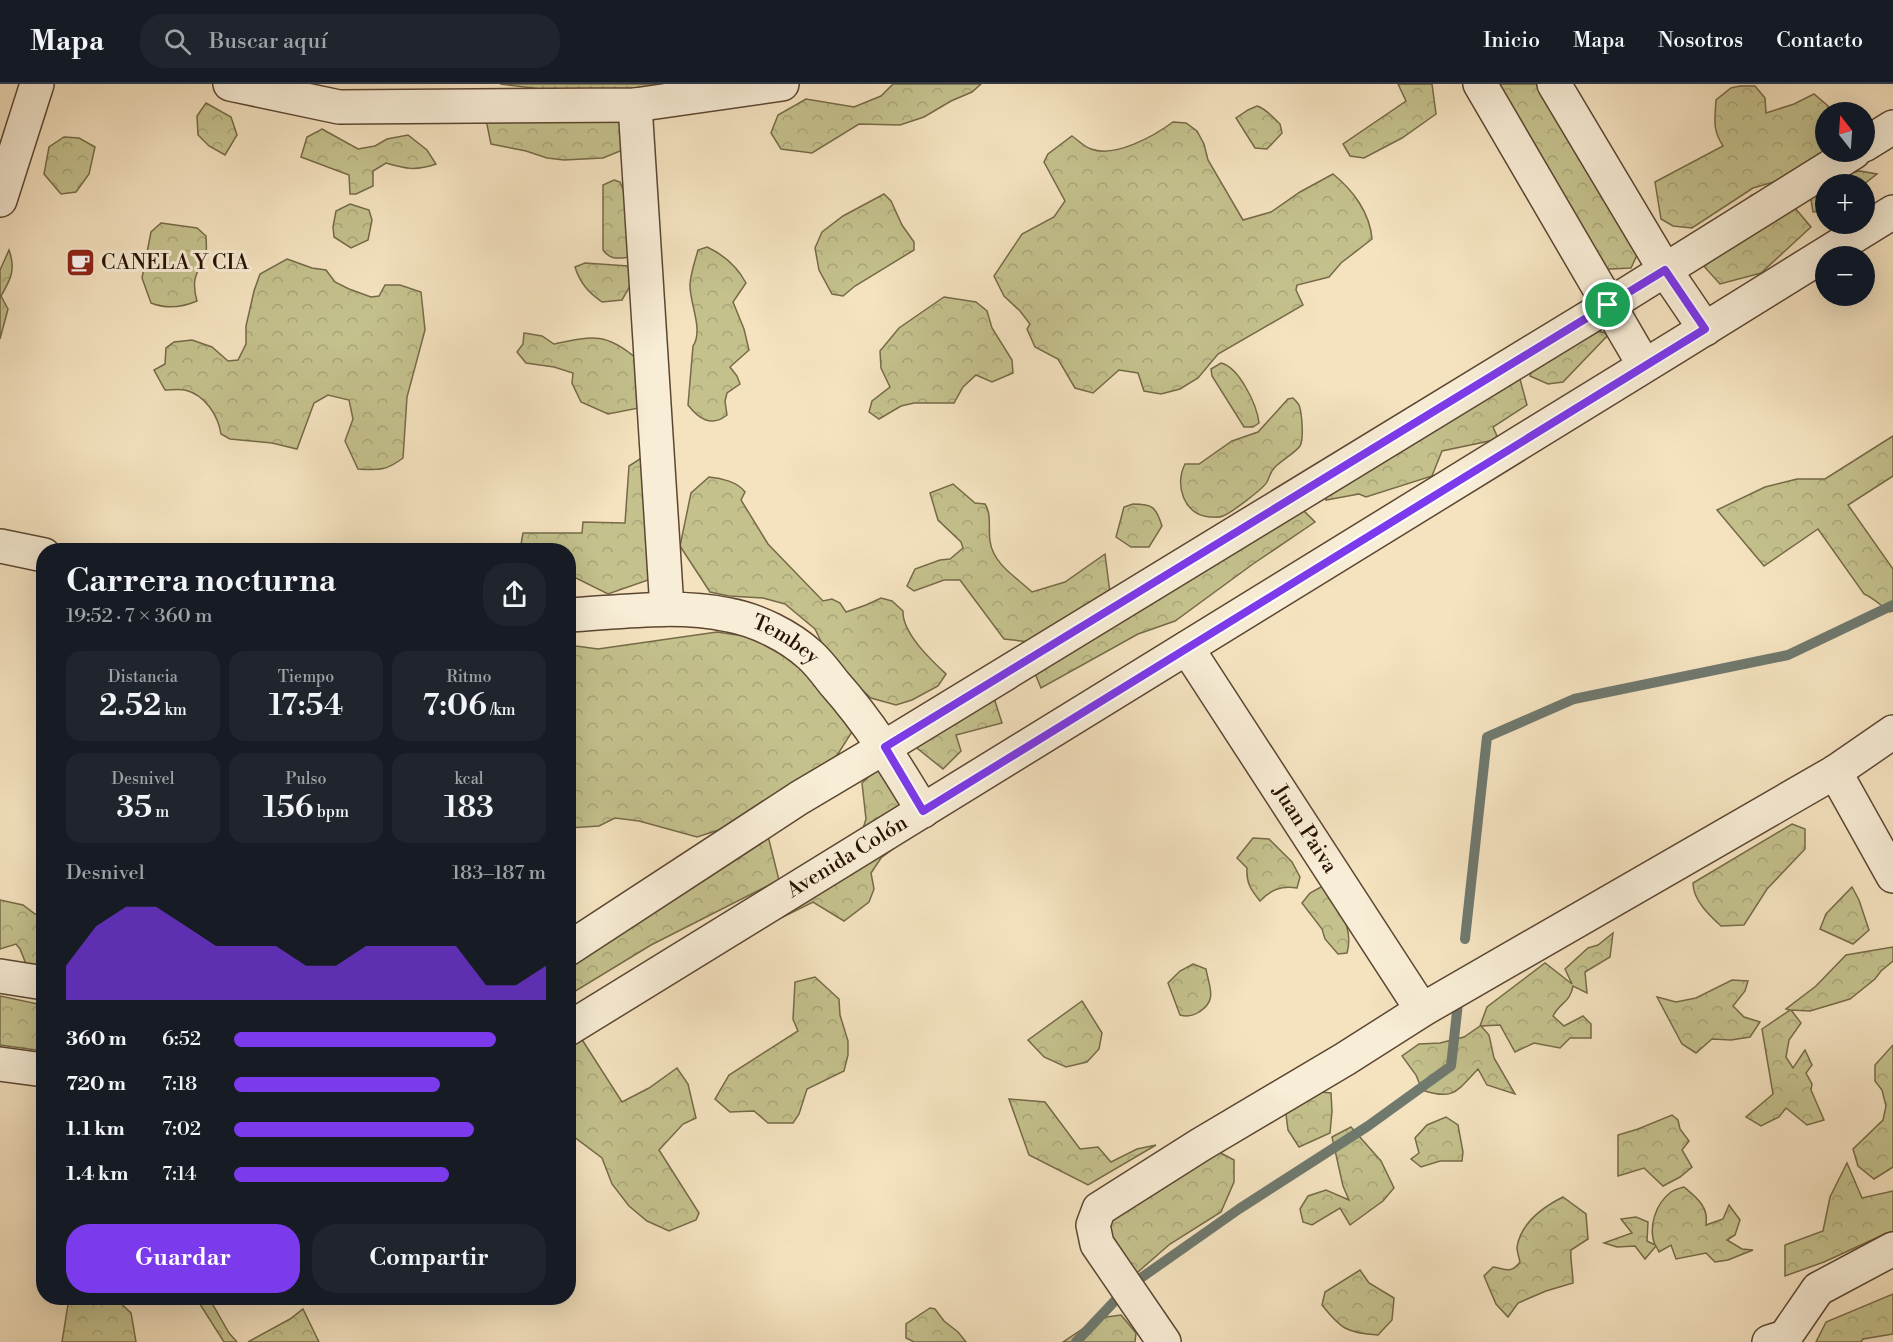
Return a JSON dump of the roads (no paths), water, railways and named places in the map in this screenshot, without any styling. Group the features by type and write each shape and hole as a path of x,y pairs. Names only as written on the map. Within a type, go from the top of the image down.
{"street":[{"path":"0,200 37,84"},
{"path":"230,84 339,107 635,105 782,84"},
{"path":"1480,84 1644,365"},
{"path":"1554,84 1665,270 1705,329"},
{"path":"635,105 667,609"},
{"path":"1875,138 1893,127"},
{"path":"576,943 799,798 1608,305 1838,162"},
{"name":"Avenida Colón","path":"576,1024 1893,212"},
{"path":"0,546 36,553"},
{"name":"Tembey","path":"576,615 667,609 691,610 729,615 754,622 785,638 810,655 848,698 885,747 923,811"},
{"name":"Juan Paiva","path":"1187,648 1422,1010"},
{"path":"1164,1342 1097,1244 1093,1225 1099,1209 1422,1010 1835,772 1893,732"},
{"path":"1835,772 1893,876"},
{"path":"0,976 36,982"},
{"path":"0,1064 36,1069"},
{"path":"1780,1340 1818,1289 1893,1249"}],"waterway":[{"path":"1465,939 1487,737 1574,699 1788,655 1893,605"},
{"path":"1076,1342 1128,1287 1239,1209 1368,1126 1451,1066 1459,994"}],"place":[{"name":"CANELA Y CIA","path":"80,263"}]}
